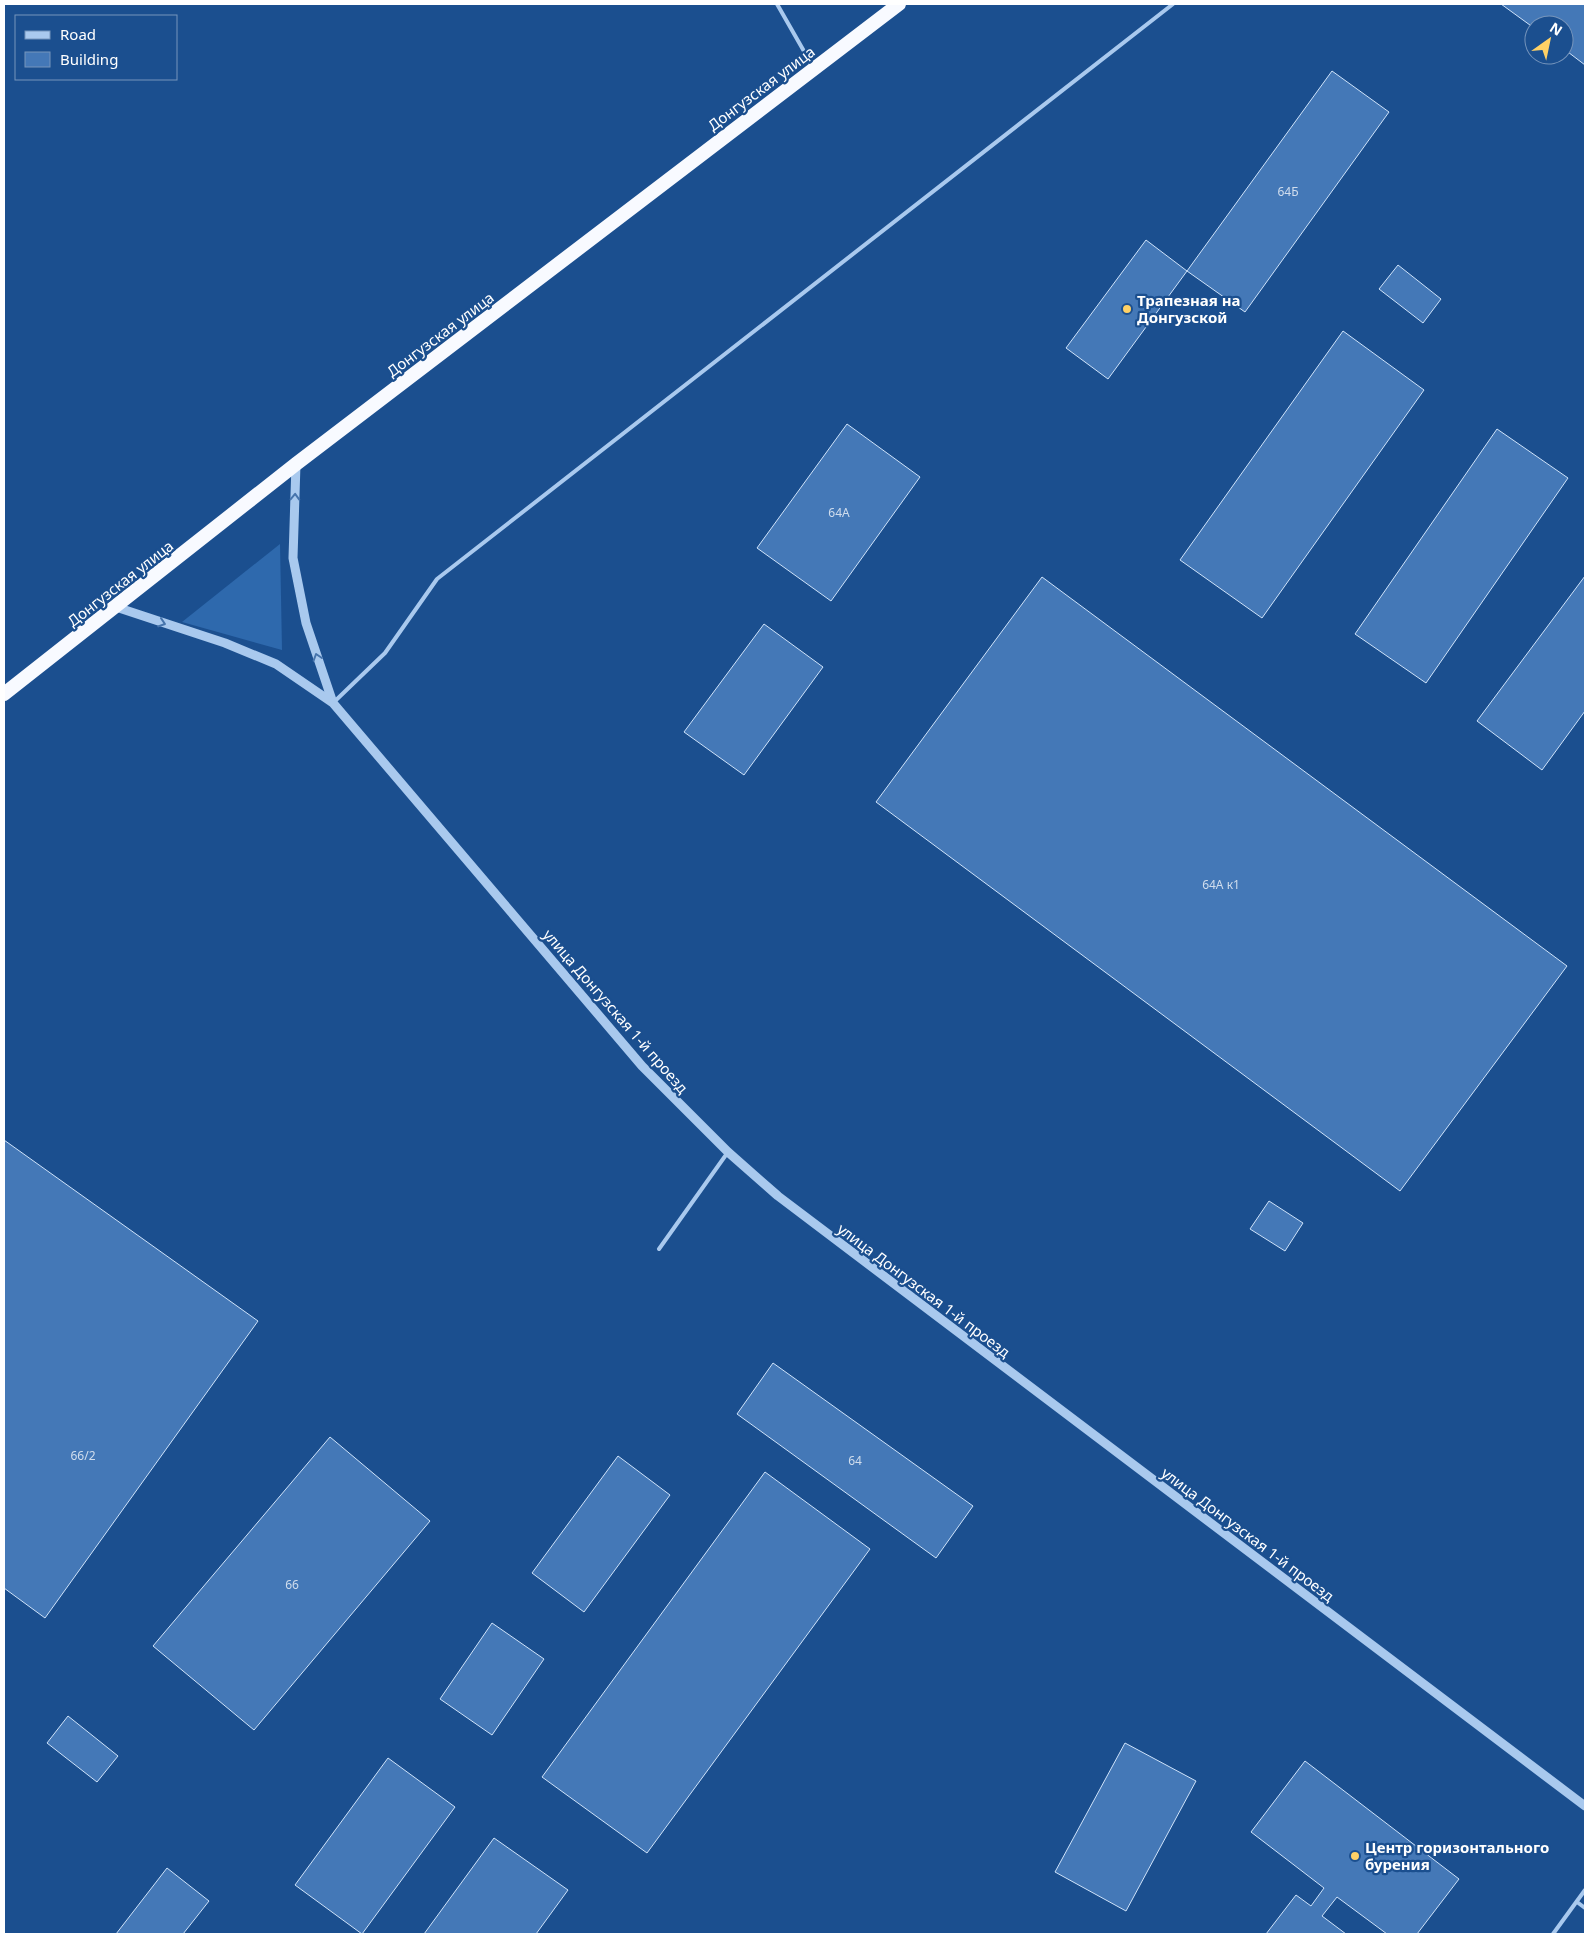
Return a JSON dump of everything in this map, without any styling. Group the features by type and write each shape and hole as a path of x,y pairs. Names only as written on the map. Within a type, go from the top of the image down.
{"highway":[{"name":"Донгузская улица","path":"4,694 116,608 296,464 899,4"}],"street":[{"path":"296,464 293,558 306,623 333,703"},
{"path":"116,608 225,643 276,664 333,703"},
{"name":"улица Донгузская 1-й проезд","path":"333,703 642,1066 728,1152 778,1196 1585,1806"}],"lane":[{"path":"777,4 814,69"},
{"path":"333,703 385,653 437,579 1173,4"},
{"path":"659,1249 728,1152"},
{"path":"1553,1934 1585,1890"},
{"path":"1577,1902 1585,1908"}],"shaded area":[{"path":"280,544 282,650 182,622"}],"building":[{"path":"1501,4 1585,4 1585,65 1574,57 1574,15 1524,15 1524,21"},
{"path":"1332,71 1389,112 1245,312 1187,271"},
{"name":"Трапезная на Донгузской","path":"1146,240 1187,271 1108,379 1066,348"},
{"path":"1398,265 1441,299 1423,323 1379,289"},
{"path":"1343,331 1424,390 1262,618 1180,560"},
{"path":"847,424 920,477 831,601 757,548"},
{"path":"1497,429 1568,478 1426,683 1355,634"},
{"path":"1585,576 1585,711 1542,770 1477,721"},
{"path":"1042,577 1567,966 1400,1191 876,802"},
{"path":"764,624 823,667 744,775 684,732"},
{"path":"4,1140 258,1321 45,1618 4,1588"},
{"path":"1269,1201 1303,1223 1285,1251 1250,1229"},
{"path":"773,1363 973,1506 936,1558 737,1414"},
{"path":"330,1437 430,1521 254,1730 153,1646"},
{"path":"618,1456 670,1495 584,1612 532,1573"},
{"path":"765,1472 870,1549 647,1853 542,1777"},
{"path":"492,1623 544,1659 492,1735 440,1699"},
{"path":"68,1716 118,1756 97,1782 47,1743"},
{"path":"1125,1743 1196,1781 1126,1911 1055,1872"},
{"path":"388,1758 455,1807 362,1934 295,1885"},
{"name":"Центр горизонтального бурения","path":"1305,1761 1459,1879 1417,1934 1387,1934 1337,1897 1322,1916 1346,1934 1266,1934 1296,1895 1311,1906 1324,1888 1251,1832"},
{"path":"494,1838 568,1890 536,1934 424,1934"},
{"path":"167,1868 209,1901 183,1934 116,1934"}],"place":[{"name":"Трапезная на Донгузской","path":"1127,309"},
{"name":"Центр горизонтального бурения","path":"1355,1856"}]}
